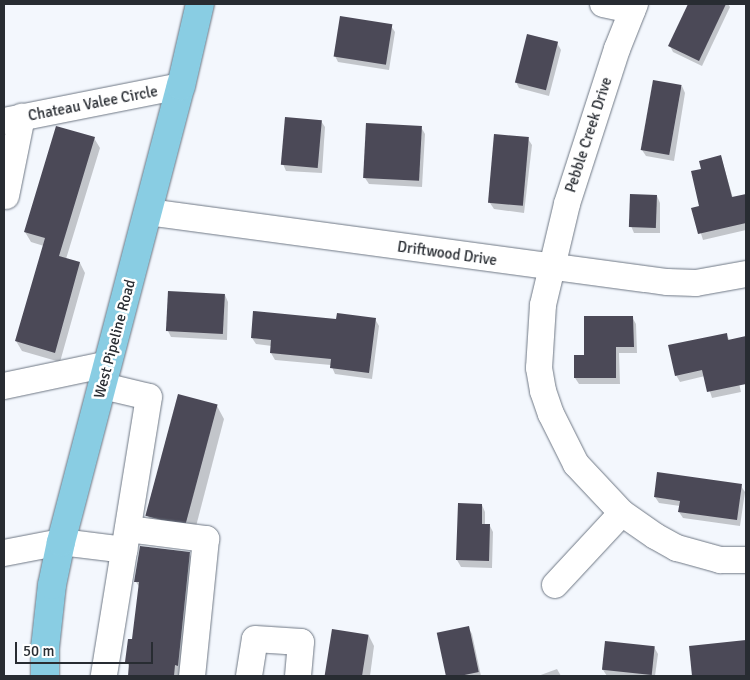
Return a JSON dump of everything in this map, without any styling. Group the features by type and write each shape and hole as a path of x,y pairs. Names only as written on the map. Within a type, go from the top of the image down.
{"main road":[{"name":"West Pipeline Road","path":"45,676 45,648 52,585 61,542 181,86 200,4"}],"street":[{"path":"603,4 634,7"},
{"name":"Pebble Creek Drive","path":"634,7 617,49 567,204 542,305 539,368 543,391 551,414 576,464 622,513 655,536 677,548 720,560 746,560"},
{"name":"Chateau Valee Circle","path":"13,119 181,86"},
{"path":"6,196 13,119"},
{"name":"Driftwood Drive","path":"148,212 667,282 696,282 746,274"},
{"path":"4,386 106,375 149,397 104,676"},
{"path":"555,585 622,513"},
{"path":"4,553 61,542 206,539 192,676"},
{"path":"249,676 255,639 301,642 298,676"}],"building":[{"path":"688,4 726,4 699,61 668,46"},
{"path":"340,16 392,24 386,65 334,56"},
{"path":"527,34 558,42 546,90 515,83"},
{"path":"653,80 682,85 669,155 641,150"},
{"path":"285,117 322,120 318,168 281,165"},
{"path":"366,123 422,126 419,181 363,178"},
{"path":"56,126 95,137 59,256 80,262 55,353 15,341 45,238 24,232"},
{"path":"494,134 529,137 523,206 488,203"},
{"path":"721,155 732,197 746,194 746,223 698,234 691,208 699,206 691,171 701,169 699,161"},
{"path":"630,194 657,195 656,228 629,227"},
{"path":"168,291 225,294 223,334 166,331"},
{"path":"253,311 336,319 337,313 376,318 369,373 330,368 331,359 270,353 271,340 251,338"},
{"path":"584,316 633,316 634,347 616,347 616,378 574,378 574,355 584,355"},
{"path":"727,333 728,340 746,336 746,384 707,392 702,370 675,376 668,345"},
{"path":"178,394 218,405 185,526 145,516"},
{"path":"657,472 742,484 737,520 678,512 680,501 654,497"},
{"path":"458,503 482,504 482,524 490,524 489,561 456,560"},
{"path":"140,546 190,552 178,666 175,665 174,676 128,676 129,663 125,662 128,639 132,639 139,582 134,582"},
{"path":"469,626 479,672 460,676 446,676 437,633"},
{"path":"332,629 369,635 362,676 325,675"},
{"path":"746,640 746,676 692,676 689,646"},
{"path":"605,641 655,646 652,675 602,670"}]}
